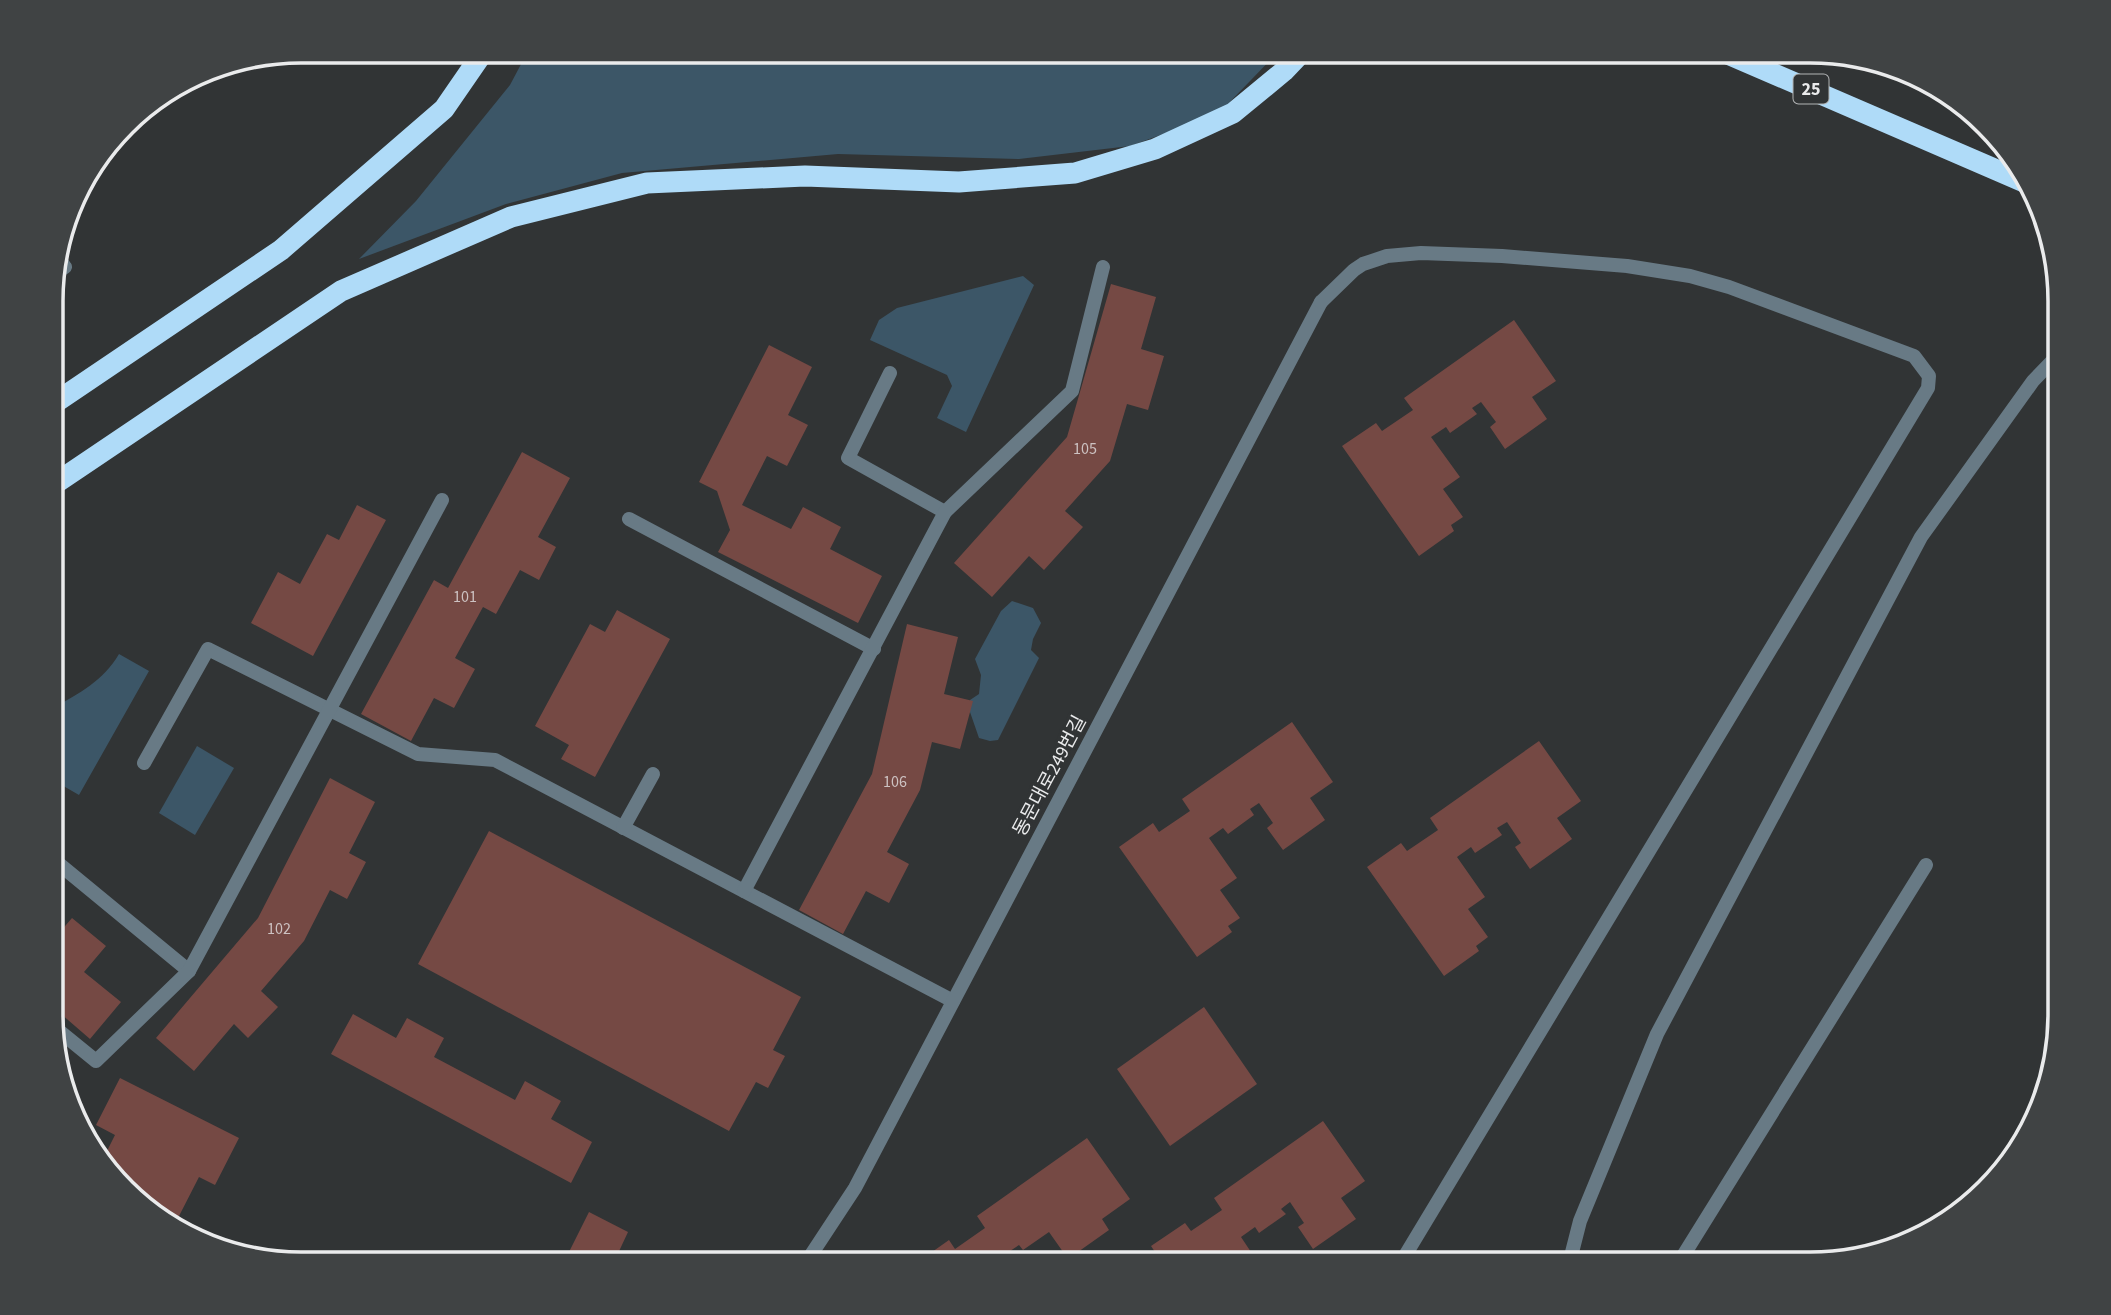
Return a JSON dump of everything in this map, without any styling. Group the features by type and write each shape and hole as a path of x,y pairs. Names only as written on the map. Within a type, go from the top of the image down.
{"highway":[{"path":"63,397 281,250 444,109 476,63"},
{"path":"63,478 341,291 511,218 647,183 805,176 959,182 1074,173 1155,149 1233,113 1292,63"},
{"name":"25","path":"1749,63 2013,177"}],"street":[{"name":"동문대로249번길","path":"812,1252 856,1188 1321,302 1354,270 1387,256 1421,253 1627,265 1690,276 1741,291 1914,356 1929,376 1928,388 1408,1251"},
{"path":"744,891 945,512 1072,390 1103,267"},
{"path":"1572,1251 1580,1221 1657,1034 1921,537 2033,382 2047,367"},
{"path":"890,373 848,458 945,512"},
{"path":"64,1036 96,1062 189,971 442,500"},
{"path":"629,519 874,649"},
{"path":"144,763 208,649 418,754 495,760 953,1002"},
{"path":"623,828 653,774"},
{"path":"1686,1251 1926,865"},
{"path":"63,867 189,971"}],"shaded area":[{"path":"522,63 1267,63 1223,109 1130,146 1019,159 838,154 622,173 506,204 359,259 416,201 510,85"},
{"path":"1023,276 1034,285 966,432 937,418 952,386 947,375 870,340 879,320 897,308"},
{"path":"1012,601 1033,608 1041,623 1031,650 1039,658 998,740 990,741 979,738 970,712 970,700 979,694 981,675 975,659 1001,611"},
{"path":"119,654 149,671 79,795 63,786 63,702 98,679"},
{"path":"197,746 234,768 195,835 159,813"}],"building":[{"path":"1111,284 1156,297 1141,349 1164,356 1148,410 1127,404 1110,461 1065,511 1083,527 1044,570 1029,556 992,597 954,563 1067,437"},
{"path":"1514,320 1556,381 1532,397 1547,419 1505,449 1490,427 1496,422 1481,402 1472,408 1477,414 1450,433 1446,427 1431,437 1460,477 1443,489 1463,517 1451,525 1454,531 1419,556 1342,446 1376,423 1382,431 1413,410 1404,398"},
{"path":"769,345 812,367 788,415 808,425 787,466 767,456 742,505 791,529 803,507 841,527 830,549 882,576 858,623 718,552 730,530 717,491 699,482"},
{"path":"522,452 570,478 538,537 556,547 539,580 520,570 496,614 483,607 455,658 475,669 454,708 434,698 411,741 361,714 434,580 448,588"},
{"path":"357,505 386,520 313,656 251,623 278,572 300,584 327,534 339,540"},
{"path":"617,610 670,639 595,777 561,759 569,745 535,726 590,624 605,632"},
{"path":"907,624 958,637 944,694 973,701 960,749 932,742 920,790 887,852 909,864 889,903 866,891 843,934 799,910 872,774"},
{"path":"1292,722 1333,782 1310,798 1325,820 1283,850 1267,828 1273,823 1259,803 1250,809 1254,815 1228,834 1223,828 1209,838 1237,878 1220,890 1240,918 1228,926 1232,932 1197,957 1119,847 1153,823 1159,832 1190,811 1182,799"},
{"path":"1539,741 1581,801 1557,818 1572,839 1530,869 1515,847 1521,843 1507,822 1497,828 1502,835 1475,853 1471,847 1457,857 1485,897 1468,909 1488,937 1476,946 1479,951 1444,976 1367,867 1401,843 1407,851 1438,830 1430,818"},
{"path":"330,778 375,802 349,853 366,862 347,899 330,890 304,941 261,991 278,1007 248,1038 234,1024 194,1071 156,1038 258,918"},
{"path":"489,831 801,997 773,1050 785,1056 768,1088 756,1082 729,1131 418,964"},
{"path":"72,918 106,946 84,972 121,1002 90,1039 63,1016 63,928"},
{"path":"1204,1007 1257,1084 1170,1146 1117,1069"},
{"path":"353,1014 396,1038 407,1018 444,1038 434,1057 515,1100 525,1081 561,1101 551,1119 592,1142 571,1183 331,1054"},
{"path":"120,1078 239,1138 215,1185 199,1177 178,1217 144,1193 122,1171 107,1151 115,1135 96,1125"},
{"path":"1323,1121 1365,1181 1341,1198 1356,1219 1313,1249 1298,1227 1304,1223 1290,1202 1281,1209 1286,1214 1259,1233 1255,1227 1241,1237 1251,1251 1155,1251 1151,1246 1185,1223 1191,1231 1222,1210 1214,1198"},
{"path":"1087,1138 1130,1199 1102,1219 1109,1230 1079,1251 1063,1252 1049,1232 1023,1250 1019,1245 1009,1252 933,1252 949,1240 955,1249 985,1228 977,1216"},
{"path":"589,1212 628,1232 619,1252 569,1252"}]}
